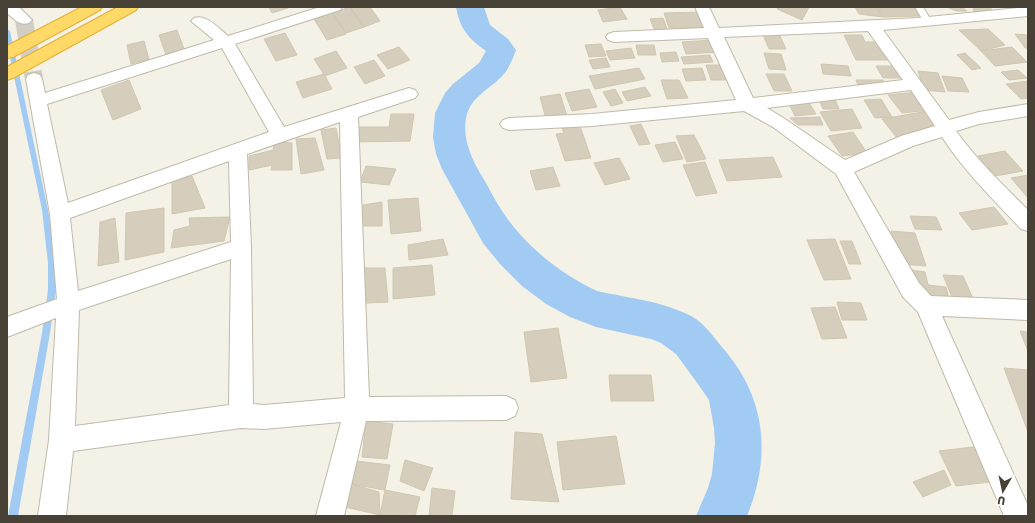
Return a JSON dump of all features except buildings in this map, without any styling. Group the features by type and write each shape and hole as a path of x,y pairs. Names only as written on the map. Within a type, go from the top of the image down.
{"highway":[{"path":"7,53 94,7"},
{"path":"7,74 130,7"}],"street":[{"path":"12,7 13,11 24,20"},
{"path":"38,101 335,7"},
{"path":"702,7 748,105 779,123 843,169 910,290 926,306 1018,516"},
{"path":"614,37 872,26 928,22 1028,11"},
{"path":"198,21 226,42 280,135"},
{"path":"872,26 915,84 960,150 989,184 1028,223"},
{"path":"34,79 60,214 68,304 62,440 52,516"},
{"path":"509,124 592,120 748,105 915,84"},
{"path":"60,214 280,135 409,94"},
{"path":"843,169 907,141 944,128 979,118 1028,110"},
{"path":"330,516 357,409 349,113"},
{"path":"238,151 241,247 241,416"},
{"path":"7,327 68,304 241,247"},
{"path":"926,306 1028,310"},
{"path":"62,440 241,416 264,417 357,409 506,408"}],"lane":[{"path":"919,7 928,22"}],"waterway":[{"path":"470,7 478,30 498,45 501,50 497,61 490,70 464,92 457,101 451,113 449,129 451,146 460,169 496,232 513,253 536,274 573,299 596,309 651,321 676,330 691,340 714,369 731,399 738,428 739,443 736,474 721,516"},
{"path":"7,31 45,210 52,263 52,290 46,333 13,516"}],"tunnel":[{"path":"24,20 34,79"}]}
